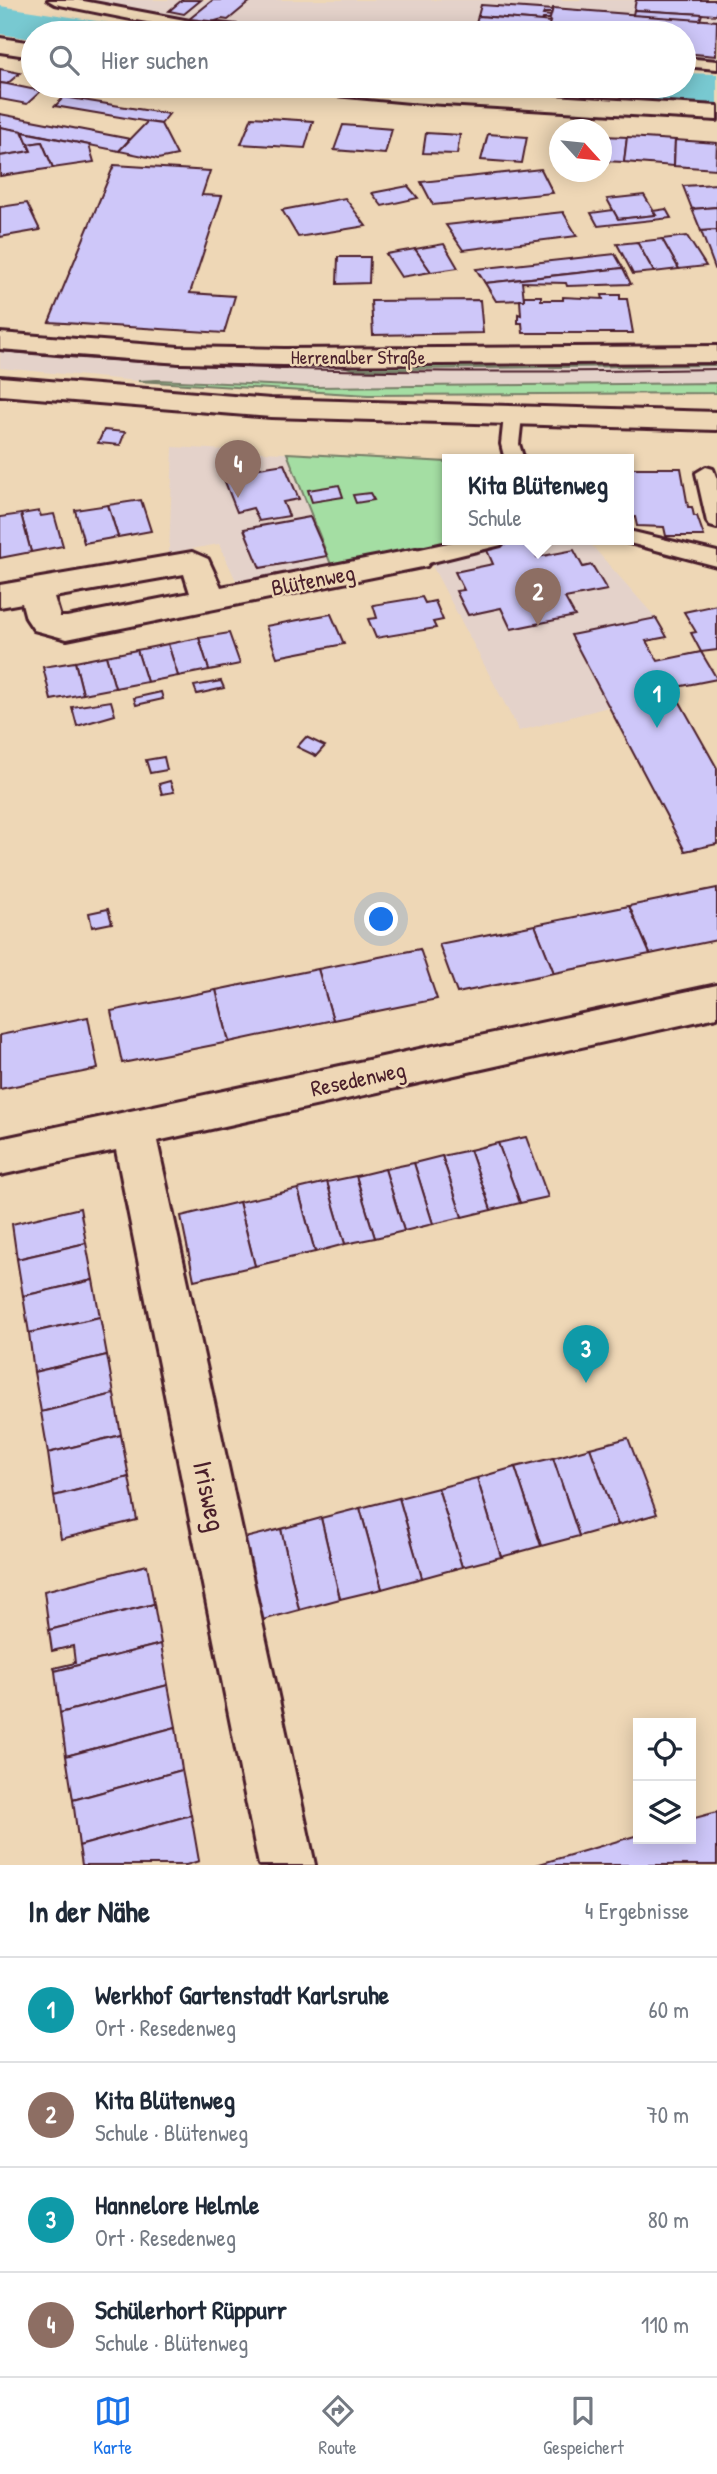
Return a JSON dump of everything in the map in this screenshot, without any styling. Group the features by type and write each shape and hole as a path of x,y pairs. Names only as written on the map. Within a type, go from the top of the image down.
{"street":[{"path":"0,45 21,48"},
{"path":"458,98 717,113"},
{"name":"Herrenalber Straße","path":"0,341 178,355 285,358 717,354"},
{"path":"0,386 271,408 717,421"},
{"path":"480,415 717,404"},
{"name":"Blütenweg","path":"36,590 43,621 47,626 55,628 416,559"},
{"path":"0,596 192,562 197,566 209,600"},
{"name":"Resedenweg","path":"0,1157 717,1000"},
{"name":"Irisweg","path":"133,1128 287,1865"}],"lane":[{"path":"55,0 168,21"},
{"path":"696,63 717,65"},
{"path":"513,416 510,444 513,454"},
{"path":"706,473 717,522"},
{"path":"634,538 717,559"},
{"path":"416,559 423,555 470,545"}],"shaded area":[{"path":"81,0 717,0 717,58 696,57 696,21 190,21"},
{"path":"0,348 182,362 340,365 353,369 717,365 717,383 314,387 138,381 0,368"},
{"path":"173,447 442,462 442,544 238,585 219,544 169,553"},
{"path":"497,545 591,545 656,618 570,635 608,707 519,731 428,558"}],"green space":[{"path":"717,360 717,365 353,369 340,365"},
{"path":"138,381 314,387 717,383 717,393 368,395"},
{"path":"287,453 442,462 442,544 332,567"}],"building":[{"path":"182,0 201,0 184,14 169,11"},
{"path":"213,0 252,0 228,20 188,20"},
{"path":"636,0 717,0 717,15 634,10"},
{"path":"481,5 553,10 552,13 543,15 551,16 550,19 542,21 478,16"},
{"path":"553,8 717,21 716,56 696,54 696,21 549,21"},
{"path":"634,10 702,14 700,20 633,15"},
{"path":"478,16 538,21 477,21"},
{"path":"0,69 20,73 7,84 0,83"},
{"path":"0,83 21,87 21,98 33,98 27,104 0,99"},
{"path":"63,98 70,98 169,114 161,124 55,106"},
{"path":"0,114 130,139 119,151 0,127"},
{"path":"252,117 313,121 305,148 241,144"},
{"path":"147,122 161,124 177,155 158,159 119,151"},
{"path":"343,125 392,129 385,154 334,150"},
{"path":"0,127 22,131 31,151 0,156"},
{"path":"23,132 89,145 94,162 53,168 42,142 28,144"},
{"path":"426,133 460,135 457,154 423,153"},
{"path":"488,134 527,137 522,163 481,160"},
{"path":"612,136 627,137 624,162 612,161"},
{"path":"627,137 675,140 674,166 624,162"},
{"path":"675,140 717,143 716,169 674,166"},
{"path":"42,142 53,168 0,176 0,156 31,151 28,144"},
{"path":"114,165 210,171 202,195 222,196 190,293 235,296 224,333 49,322"},
{"path":"541,169 553,193 433,205 421,182"},
{"path":"717,184 717,207 692,209 683,186"},
{"path":"408,186 418,198 382,206 372,193"},
{"path":"644,195 656,215 618,219 607,199"},
{"path":"345,198 366,226 298,237 282,210"},
{"path":"27,203 40,230 0,237 0,207"},
{"path":"717,207 717,230 701,231 692,209"},
{"path":"666,209 671,218 598,226 591,213 613,210 618,219 656,215 653,211"},
{"path":"563,212 577,236 463,250 446,225"},
{"path":"717,230 717,271 716,271 701,231"},
{"path":"687,236 706,266 679,269 662,239"},
{"path":"662,239 679,269 654,272 637,242"},
{"path":"637,242 654,272 633,274 617,244"},
{"path":"444,244 458,268 431,272 415,249"},
{"path":"415,249 431,272 401,277 386,254"},
{"path":"615,254 623,268 485,283 476,269"},
{"path":"338,257 370,257 369,283 337,284"},
{"path":"623,268 631,284 567,286 566,283 522,282 524,300 496,301 485,283"},
{"path":"602,295 620,295 620,299 627,299 633,333 523,333 522,323 518,323 518,314 521,315 520,300 524,300 524,296 541,296 541,300 563,300 563,297 603,299"},
{"path":"480,300 483,333 373,335 371,301"},
{"path":"104,430 125,432 120,445 98,443"},
{"path":"284,464 299,499 283,502 289,516 259,521 253,508 237,512 222,474"},
{"path":"634,468 681,468 688,507 692,507 694,516 697,516 704,536 666,536 664,527 637,526"},
{"path":"339,485 343,497 312,502 308,490"},
{"path":"370,493 374,500 356,503 353,495"},
{"path":"141,500 151,531 118,537 108,505"},
{"path":"108,505 118,537 84,543 75,510"},
{"path":"39,511 41,516 54,514 63,546 31,552 21,514"},
{"path":"21,514 31,552 0,558 0,517"},
{"path":"310,517 327,556 260,568 244,529"},
{"path":"531,545 537,557 574,550 583,567 592,565 607,590 565,598 575,616 511,629 501,608 468,615 456,591 464,590 455,572 493,564 486,548"},
{"path":"422,597 425,603 435,601 443,620 433,622 436,628 376,638 368,619 377,618 373,605"},
{"path":"717,605 717,650 701,652 691,633 696,632 684,612"},
{"path":"331,614 344,644 277,657 266,626"},
{"path":"656,618 667,637 646,641 658,661 701,652 717,679 672,688 717,768 717,844 685,851 571,635"},
{"path":"229,633 240,664 209,670 199,638"},
{"path":"199,638 209,670 178,676 168,644"},
{"path":"168,644 178,676 147,682 137,650"},
{"path":"137,650 147,682 115,688 106,656"},
{"path":"106,656 115,688 83,694 75,662"},
{"path":"75,662 83,694 51,700 43,667"},
{"path":"221,681 224,688 197,694 194,686"},
{"path":"161,692 163,699 136,705 134,698"},
{"path":"111,701 115,715 77,726 72,707"},
{"path":"306,737 325,746 316,756 297,747"},
{"path":"164,757 167,770 150,773 146,760"},
{"path":"170,781 174,792 162,794 159,784"},
{"path":"717,888 717,940 650,954 629,906"},
{"path":"629,906 650,954 554,973 535,925"},
{"path":"108,909 112,923 92,927 89,913"},
{"path":"535,925 554,973 457,993 439,944"},
{"path":"420,949 437,999 333,1020 318,969"},
{"path":"318,969 333,1020 229,1042 216,990"},
{"path":"216,990 229,1042 122,1063 111,1011"},
{"path":"88,1017 98,1069 0,1089 0,1035"},
{"path":"526,1137 548,1197 520,1203 498,1143"},
{"path":"498,1143 520,1203 491,1210 470,1150"},
{"path":"470,1150 491,1210 462,1217 442,1156"},
{"path":"442,1156 462,1217 433,1224 414,1163"},
{"path":"414,1163 433,1224 404,1231 385,1169"},
{"path":"385,1169 404,1231 375,1238 356,1176"},
{"path":"356,1176 375,1238 345,1244 327,1182"},
{"path":"327,1182 345,1244 315,1252 298,1189"},
{"path":"298,1189 315,1252 255,1266 239,1202"},
{"path":"239,1202 255,1266 194,1280 181,1216"},
{"path":"80,1208 86,1243 17,1259 12,1224"},
{"path":"86,1243 93,1280 23,1296 17,1259"},
{"path":"93,1280 100,1317 29,1333 23,1296"},
{"path":"100,1317 107,1355 34,1372 29,1333"},
{"path":"107,1355 114,1394 41,1412 34,1372"},
{"path":"114,1394 121,1435 48,1453 41,1412"},
{"path":"121,1435 129,1477 54,1496 48,1453"},
{"path":"628,1438 657,1514 618,1525 590,1448"},
{"path":"590,1448 618,1525 579,1536 553,1458"},
{"path":"553,1458 579,1536 541,1546 515,1467"},
{"path":"515,1467 541,1546 501,1557 477,1478"},
{"path":"129,1477 137,1520 61,1539 54,1496"},
{"path":"477,1478 501,1557 462,1567 438,1488"},
{"path":"438,1488 462,1567 422,1578 399,1498"},
{"path":"399,1498 422,1578 382,1589 360,1508"},
{"path":"360,1508 382,1589 340,1599 321,1518"},
{"path":"321,1518 340,1599 299,1610 281,1529"},
{"path":"281,1529 299,1610 259,1621 241,1539"},
{"path":"147,1565 154,1604 49,1630 44,1591"},
{"path":"154,1604 161,1644 55,1671 54,1668 75,1663 73,1646 52,1651 49,1630"},
{"path":"161,1644 168,1685 60,1713 55,1671"},
{"path":"168,1685 176,1727 66,1756 60,1713"},
{"path":"176,1727 182,1770 73,1800 66,1756"},
{"path":"182,1770 191,1815 79,1846 73,1800"},
{"path":"717,1812 717,1865 536,1865 633,1836 633,1844 696,1844 696,1818"},
{"path":"191,1815 199,1861 186,1865 82,1865 79,1846"}],"waterway":[{"path":"0,20 21,23"},
{"path":"696,88 717,89"}],"tram line":[{"path":"0,351 90,359 269,368 448,372 717,369"}],"place":[{"name":"Schülerhort Rüppurr","path":"238,498"},
{"name":"Kita Blütenweg","path":"538,626"},
{"name":"Werkhof Gartenstadt Karlsruhe","path":"657,728"},
{"name":"Hannelore Helmle","path":"586,1383"}]}
